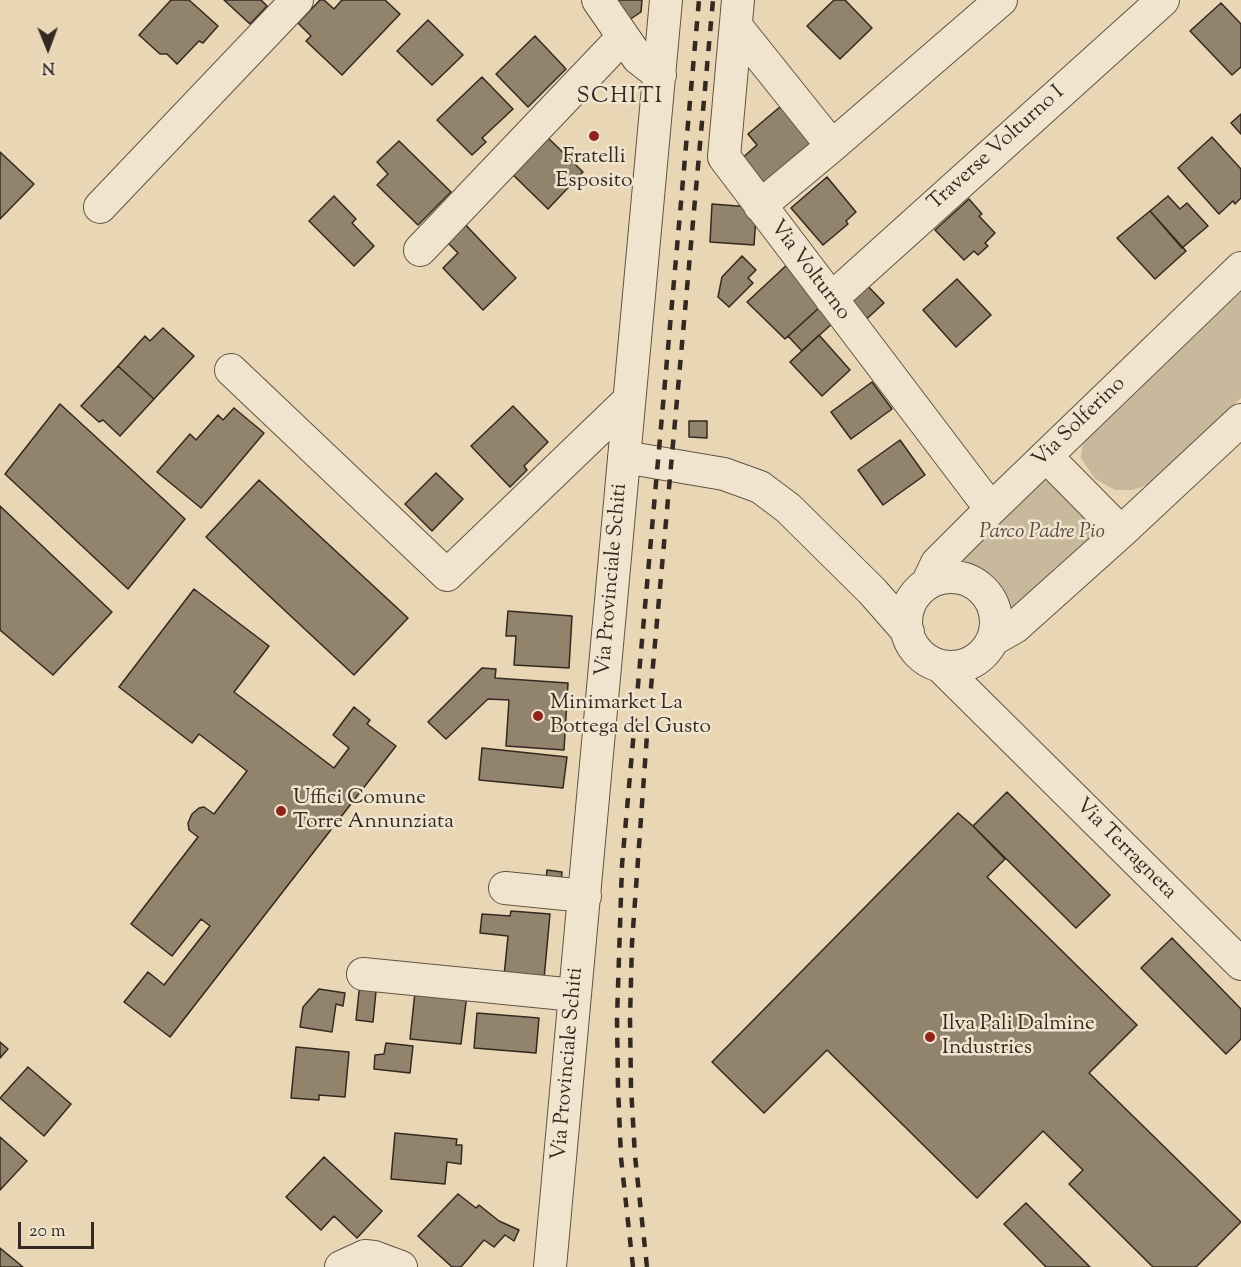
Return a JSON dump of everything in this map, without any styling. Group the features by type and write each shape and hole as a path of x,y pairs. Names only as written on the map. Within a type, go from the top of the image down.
{"street":[{"path":"100,207 297,0"},
{"path":"598,0 638,58 660,75"},
{"name":"Via Provinciale Schiti","path":"550,1267 666,0"},
{"path":"760,206 1001,0"},
{"name":"Traverse Volturno I","path":"831,299 1163,0"},
{"path":"737,13 832,146"},
{"name":"Via Volturno","path":"737,13 724,157 991,509"},
{"path":"420,250 623,37"},
{"name":"Via Solferino","path":"920,590 937,563 1241,268"},
{"path":"231,370 447,575 629,400"},
{"path":"920,590 908,610 906,623 916,651 927,660 940,666 966,665 1015,627 1122,532 1241,420"},
{"path":"1046,456 1122,532"},
{"path":"624,457 724,474 760,487 788,508 872,591 908,633"},
{"path":"872,591 896,596 920,590 940,578 954,577 968,580 981,587 990,598 996,611 997,625 986,649 993,702 1010,737"},
{"name":"Via Terragneta","path":"940,666 1241,964"},
{"path":"505,888 585,896"},
{"path":"363,974 576,995"},
{"path":"341,1267 364,1256 374,1257 401,1267"}],"green space":[{"path":"1241,288 1241,398 1152,483 1133,490 1115,490 1095,479 1081,458 1083,441"},
{"name":"Parco Padre Pio","path":"1046,456 1121,532 997,625 996,611 990,598 981,587 968,580 954,577 927,584"}],"building":[{"path":"171,0 189,0 218,26 203,43 199,41 177,64 167,54 160,54 139,35"},
{"path":"224,0 261,0 267,6 250,24"},
{"path":"320,0 324,0 334,9 342,0 385,0 400,14 342,75 306,41 311,36 298,23"},
{"path":"612,0 642,0 641,12 626,22"},
{"path":"834,0 845,0 872,28 840,59 807,26"},
{"path":"1221,3 1241,24 1241,67 1232,75 1190,31"},
{"path":"428,20 463,55 432,85 397,51"},
{"path":"535,36 566,69 528,107 496,74"},
{"path":"482,77 513,109 482,138 486,142 472,155 437,120"},
{"path":"781,106 814,144 764,187 740,160 757,145 748,134"},
{"path":"1241,114 1241,134 1231,123"},
{"path":"540,130 583,172 548,209 505,167"},
{"path":"1212,137 1241,169 1241,198 1235,204 1233,201 1219,214 1178,168"},
{"path":"399,141 451,192 418,225 377,185 388,174 377,162"},
{"path":"0,152 34,184 0,219"},
{"path":"827,177 856,212 846,221 848,224 823,245 791,208"},
{"path":"334,196 356,219 352,223 374,246 354,266 309,221"},
{"path":"1168,196 1180,209 1187,203 1208,226 1182,248 1150,211"},
{"path":"969,199 982,214 979,216 995,233 985,243 988,246 978,255 974,251 964,260 935,230"},
{"path":"712,204 751,207 756,217 754,245 710,242"},
{"path":"1150,211 1186,251 1155,279 1117,238"},
{"path":"460,219 516,278 483,310 443,268 458,253 442,237"},
{"path":"742,256 756,270 748,278 753,283 729,307 718,297 722,277"},
{"path":"790,262 821,306 785,339 747,302"},
{"path":"957,279 991,315 956,347 923,310"},
{"path":"863,281 884,303 861,324 840,303"},
{"path":"821,306 835,321 802,351 788,336"},
{"path":"163,328 194,356 154,399 118,366 145,336 150,341"},
{"path":"819,335 850,370 822,396 790,362"},
{"path":"118,366 154,399 120,436 103,420 99,422 81,406"},
{"path":"872,382 892,409 851,439 831,412"},
{"path":"60,404 185,519 128,589 5,474"},
{"path":"513,406 548,442 524,466 527,470 510,487 471,446"},
{"path":"234,408 264,433 201,508 157,472 190,434 196,440 218,415 223,420"},
{"path":"689,421 707,421 707,438 689,437"},
{"path":"900,440 925,475 883,505 858,470"},
{"path":"436,473 463,499 432,531 405,504"},
{"path":"259,480 408,618 354,675 206,537"},
{"path":"0,506 112,612 53,675 0,630"},
{"name":"Uffici Comune Torre Annunziata","path":"194,589 269,646 234,692 334,768 349,748 333,735 354,707 370,720 367,724 396,746 170,1037 124,1002 148,972 164,985 210,926 201,919 172,956 131,924 198,837 189,830 188,823 192,814 204,807 214,814 247,771 199,734 192,743 119,687"},
{"path":"508,611 572,616 569,668 514,665 516,636 506,636"},
{"path":"482,668 496,669 495,678 568,683 564,750 506,746 509,700 488,699 446,739 428,722"},
{"path":"482,748 567,757 563,788 479,780"},
{"path":"1007,792 1110,895 1076,928 973,826"},
{"name":"Ilva Pali Dalmine Industries","path":"958,813 1005,859 987,877 1137,1025 1089,1073 1241,1222 1196,1267 1153,1267 1069,1184 1083,1170 1043,1131 977,1198 827,1050 764,1113 712,1062"},
{"path":"547,870 562,872 561,882 546,880"},
{"path":"511,911 550,914 544,979 504,976 508,936 480,933 482,914 510,916"},
{"path":"1172,938 1241,1009 1241,1039 1226,1054 1141,968"},
{"path":"377,981 373,1022 356,1020 360,982"},
{"path":"319,989 345,993 343,1006 336,1004 332,1032 300,1027 303,1007"},
{"path":"415,992 467,994 461,1044 410,1039"},
{"path":"477,1013 539,1018 536,1053 474,1048"},
{"path":"0,1042 8,1049 0,1058"},
{"path":"386,1043 413,1046 410,1073 374,1069 375,1055 384,1054"},
{"path":"296,1047 349,1052 345,1097 319,1095 319,1100 291,1098"},
{"path":"28,1067 71,1104 44,1136 0,1098"},
{"path":"395,1133 457,1139 456,1145 462,1145 461,1164 447,1162 445,1184 391,1179"},
{"path":"0,1137 27,1161 0,1190"},
{"path":"324,1157 382,1211 357,1238 334,1216 321,1230 286,1197"},
{"path":"458,1194 476,1208 479,1205 499,1221 519,1230 514,1241 505,1235 494,1247 484,1240 461,1267 452,1267 418,1236"},
{"path":"1026,1203 1090,1267 1046,1267 1004,1224"},
{"path":"0,1248 23,1267 0,1267"}],"railway":[{"path":"633,1267 621,1158 618,1087 617,1018 622,865 699,0"},
{"path":"647,1267 635,1156 631,1087 632,943 648,721 713,0"}],"place":[{"name":"Fratelli Esposito","path":"594,136"},
{"name":"Minimarket La Bottega del Gusto","path":"538,716"},
{"name":"Uffici Comune Torre Annunziata","path":"281,811"},
{"name":"Ilva Pali Dalmine Industries","path":"930,1037"}],"district":[{"name":"SCHITI","path":"620,98"}]}
